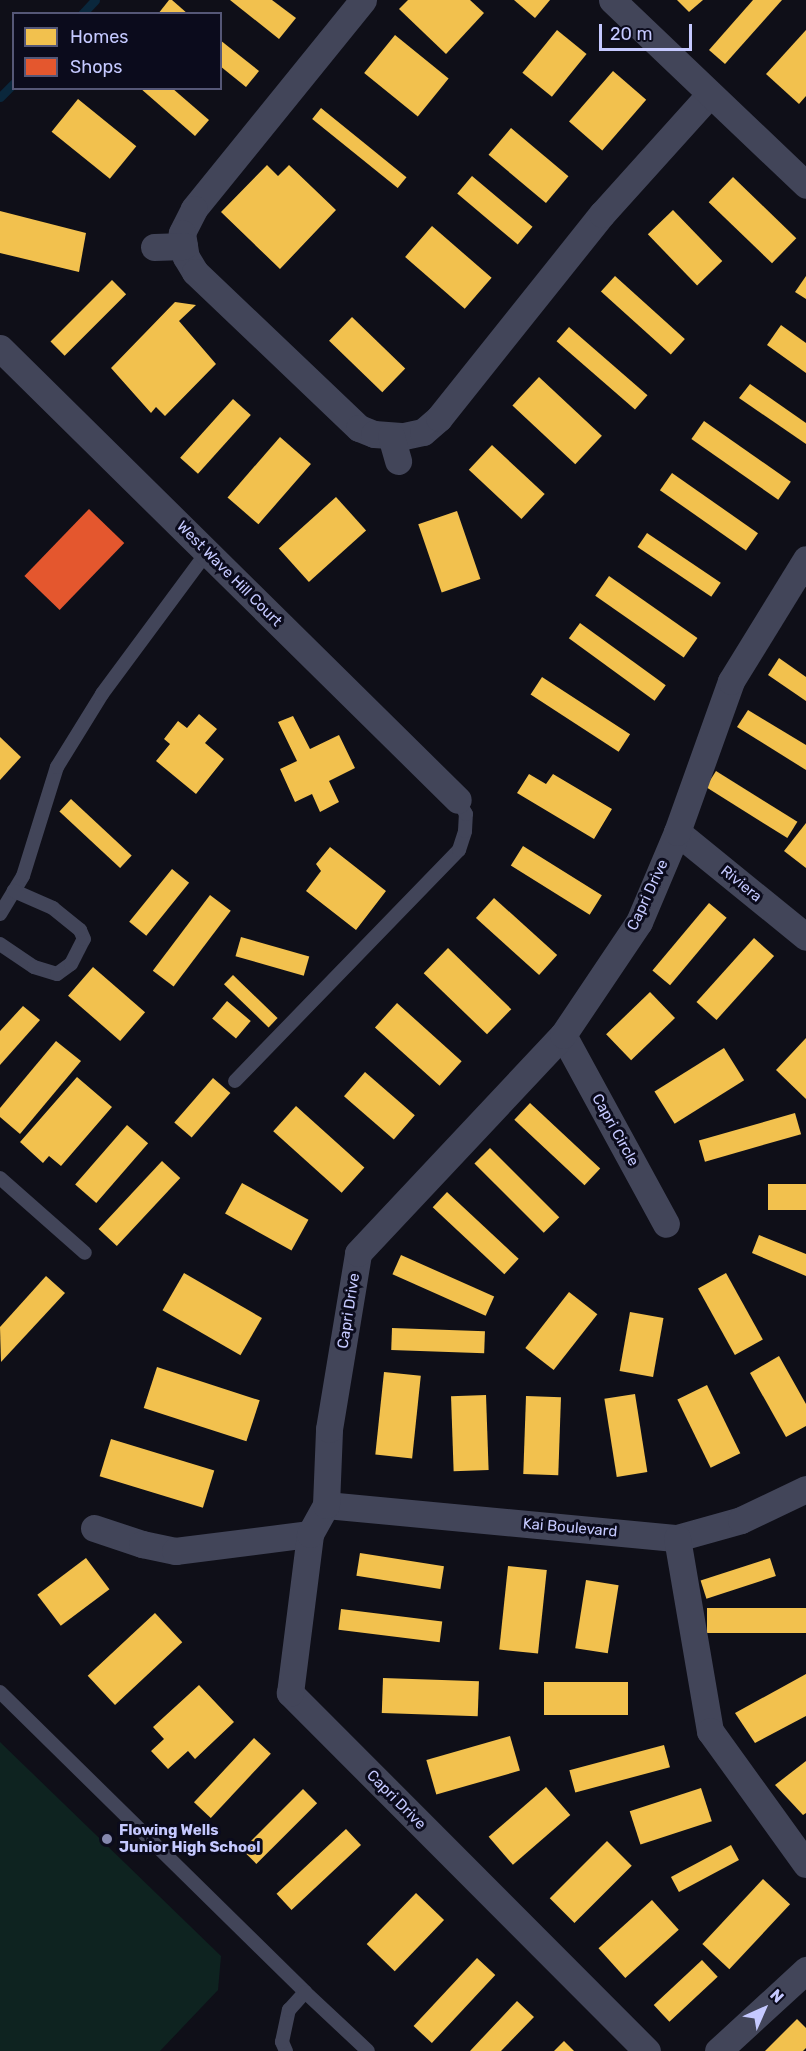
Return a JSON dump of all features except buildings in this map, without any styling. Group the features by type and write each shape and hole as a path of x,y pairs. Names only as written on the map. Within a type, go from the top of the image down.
{"street":[{"path":"363,0 194,209 182,233 186,257 195,272 358,428 374,434 395,449 423,432 439,418 602,214 710,94"},
{"path":"612,0 806,184"},
{"path":"154,248 184,246"},
{"name":"West Wave Hill Court","path":"0,348 458,800"},
{"name":"Capri Drive","path":"647,2051 290,1693 310,1534 326,1505 329,1429 358,1253 563,1035 639,922 677,832 731,681 806,559"},
{"name":"Riviera","path":"677,832 806,937"},
{"name":"Capri Circle","path":"563,1035 666,1224"},
{"name":"Kai Boulevard","path":"326,1505 677,1538 741,1520 806,1489"},
{"path":"94,1528 142,1544 176,1551 310,1534"},
{"path":"677,1538 711,1731 806,1864"},
{"path":"718,2051 806,1970"}],"lane":[{"path":"0,914 23,876 57,767 102,694 207,552"},
{"path":"235,1081 459,850 465,831 466,814 458,800"},
{"path":"0,944 34,967 57,974 71,964 84,939 80,930 53,908 14,891"},
{"path":"0,1178 85,1253"},
{"path":"0,1692 368,2051"},
{"path":"286,2051 282,2042 289,2010 305,1992"}],"green space":[{"path":"0,1742 221,1956 218,1990 160,2051 0,2051"}],"waterway":[{"path":"84,12 95,0"},
{"path":"0,97 12,85"}],"place":[{"name":"Flowing Wells Junior High School","path":"107,1839"}]}
